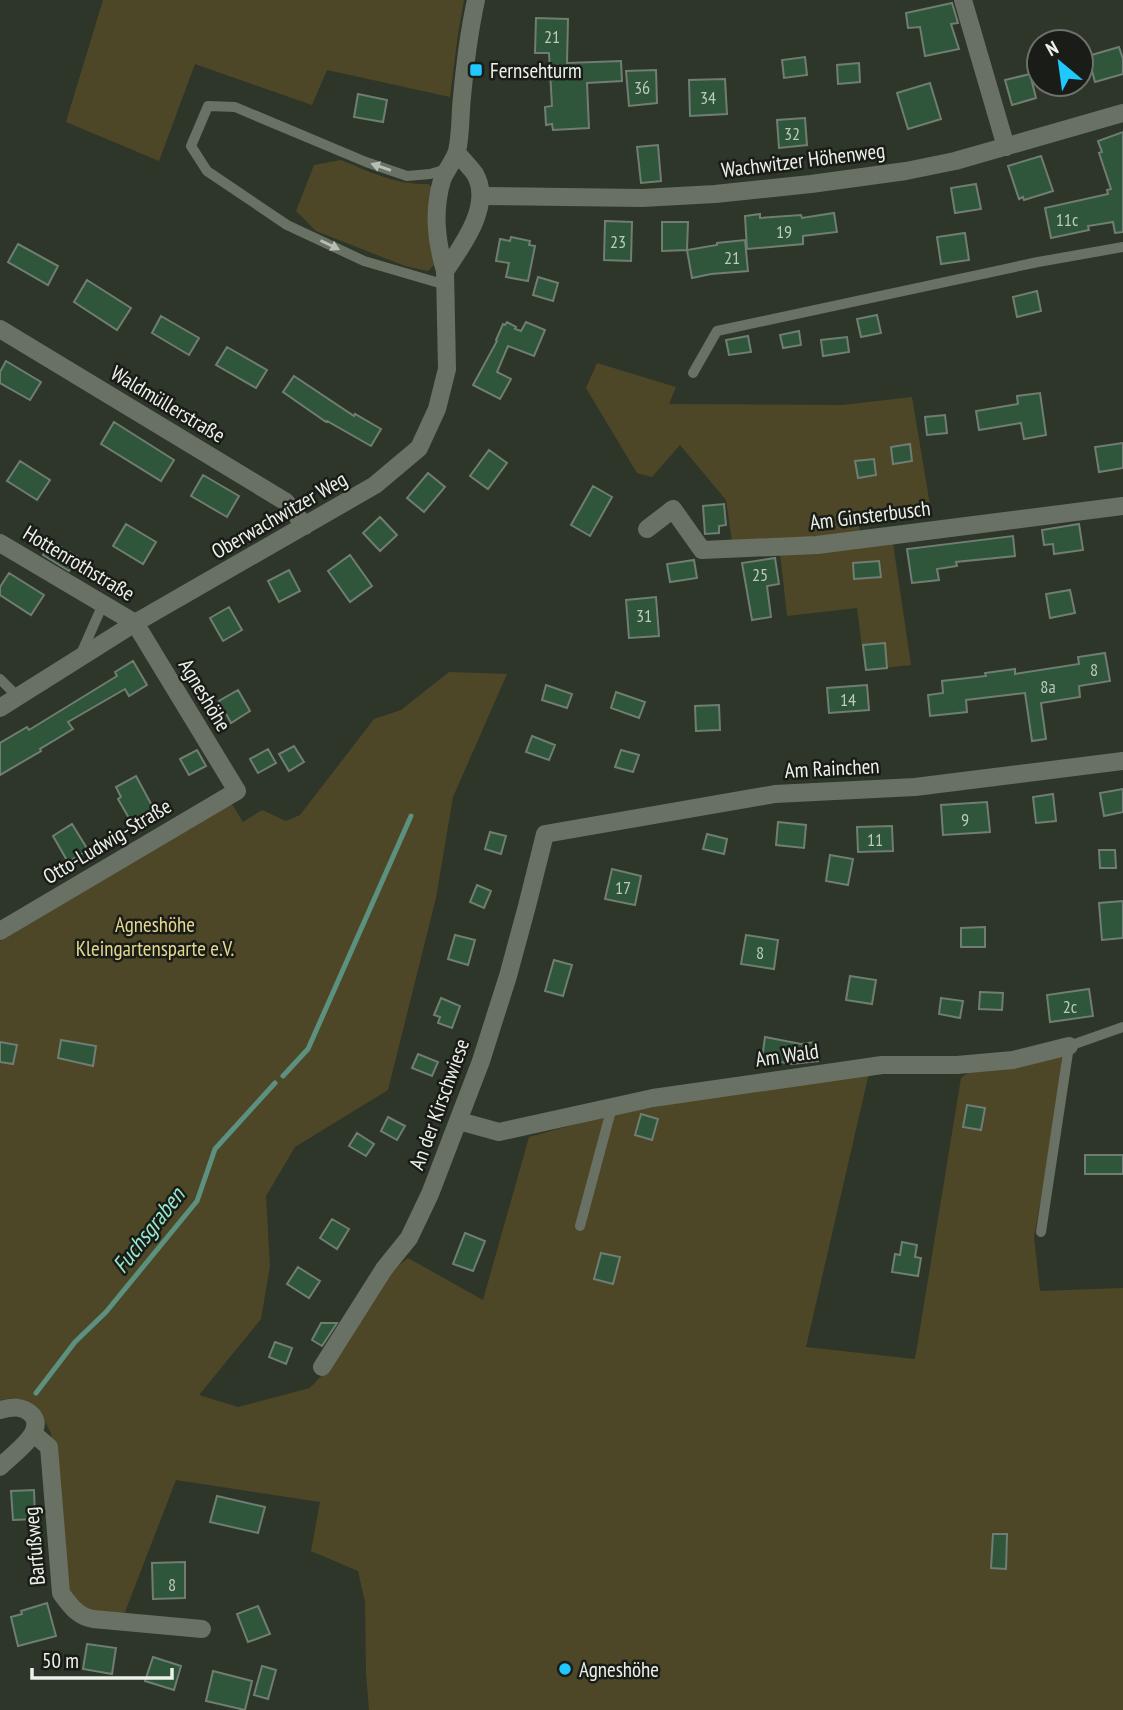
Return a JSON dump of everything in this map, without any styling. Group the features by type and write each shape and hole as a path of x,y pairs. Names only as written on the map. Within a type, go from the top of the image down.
{"street":[{"path":"445,278 474,223 481,196 476,176 457,153 463,78 476,0"},
{"path":"963,0 1006,147"},
{"name":"Wachwitzer Höhenweg","path":"481,196 642,198 811,184 906,171 955,161 1123,113"},
{"name":"Oberwachwitzer Weg","path":"0,708 135,623 375,485 419,448 437,409 446,369 445,278 435,224 443,178 457,153"},
{"name":"Waldmüllerstraße","path":"0,329 286,502 305,526"},
{"name":"Am Ginsterbusch","path":"647,529 673,509 702,550 872,539 1123,506"},
{"name":"Hottenrothstraße","path":"0,543 135,623"},
{"name":"Agneshöhe","path":"135,623 237,790"},
{"name":"Am Rainchen","path":"545,834 775,794 915,786 1123,761"},
{"name":"Otto-Ludwig-Straße","path":"0,931 237,790"},
{"name":"An der Kirschwiese","path":"323,1367 384,1269 410,1238 430,1195 481,1061 508,976 545,834"},
{"name":"Am Wald","path":"459,1121 499,1132 653,1098 882,1065 957,1065 1013,1060 1069,1046"},
{"name":"Barfußweg","path":"0,1410 14,1406 30,1413 37,1425 34,1434 49,1447 61,1593 73,1609 84,1618 202,1629"},
{"path":"0,1467 34,1434"}],"lane":[{"path":"445,278 364,261 287,225 207,171 191,146 208,106 235,107 366,162 407,176 447,169"},
{"path":"693,373 717,331 1038,262 1123,247"},
{"path":"79,658 103,604"},
{"path":"0,679 17,696"},
{"name":"Am Wald","path":"1069,1046 1123,1027"},
{"path":"1041,1232 1069,1046"},
{"path":"580,1226 612,1107"}],"green space":[{"path":"103,0 464,0 450,97 327,70 312,105 195,64 159,161 66,122"},
{"path":"341,160 383,177 428,184 433,188 431,225 434,265 428,271 405,266 316,231 296,211 314,165"},
{"path":"597,363 676,387 669,404 842,405 912,397 932,517 859,525 860,535 732,542 726,500 680,445 652,477 637,473 586,388"},
{"path":"893,543 911,665 865,670 857,608 787,616 780,553"},
{"name":"Agneshöhe Kleingartensparte e.V.","path":"449,672 507,674 453,797 436,898 388,1090 295,1147 266,1196 270,1266 261,1319 199,1395 238,1407 310,1388 326,1371 392,1271 408,1258 483,1300 529,1137 602,1117 670,1104 869,1073 806,1347 915,1359 961,1078 969,1072 1063,1053 1050,1149 1034,1237 1040,1291 1123,1288 1123,1710 369,1710 365,1602 358,1571 311,1551 320,1502 176,1480 125,1612 107,1617 85,1609 65,1589 51,1433 38,1411 26,1401 10,1398 0,1400 0,941 232,804 243,822 262,810 286,821 300,815 374,719 401,710"}],"building":[{"path":"952,3 958,23 951,24 959,49 925,56 920,27 908,28 906,13"},
{"path":"536,18 568,19 567,63 621,61 622,81 587,83 589,128 553,130 552,124 546,125 545,107 552,106 549,53 535,53"},
{"path":"1119,47 1123,59 1123,74 1095,82 1095,54"},
{"path":"805,57 807,75 784,78 782,60"},
{"path":"859,63 860,82 838,84 837,65"},
{"path":"656,70 657,103 629,106 626,71"},
{"path":"1025,75 1025,98 1036,98 1012,105 1005,80"},
{"path":"725,79 727,114 690,116 689,80"},
{"path":"930,83 941,119 908,129 897,93"},
{"path":"358,94 387,100 383,122 354,117"},
{"path":"805,118 807,145 779,148 777,120"},
{"path":"1123,132 1123,232 1115,233 1113,222 1088,226 1089,230 1051,238 1045,208 1108,194 1107,190 1111,189 1099,153 1102,152 1098,141"},
{"path":"658,145 661,181 641,183 637,147"},
{"path":"1041,156 1053,191 1024,200 1023,197 1019,199 1008,166"},
{"path":"976,184 981,209 955,213 951,188"},
{"path":"834,213 837,232 803,236 803,244 747,249 745,216 760,214 760,218 801,215 802,218"},
{"path":"605,221 632,222 631,261 604,260"},
{"path":"662,222 688,222 687,250 662,251"},
{"path":"965,233 969,260 941,264 937,237"},
{"path":"511,237 530,241 529,245 535,246 528,281 506,277 509,263 496,261 500,239 510,241"},
{"path":"745,240 748,271 692,278 687,250"},
{"path":"18,244 58,266 48,285 8,262"},
{"path":"538,277 558,283 553,301 533,295"},
{"path":"87,280 131,308 117,330 74,302"},
{"path":"1037,291 1041,311 1017,317 1013,297"},
{"path":"877,315 881,333 861,337 857,319"},
{"path":"161,316 199,338 189,355 152,333"},
{"path":"507,322 521,331 526,322 545,330 534,356 508,346 497,372 511,379 500,399 473,385 497,341 503,324"},
{"path":"799,331 801,345 783,348 780,335"},
{"path":"748,336 751,352 729,355 726,340"},
{"path":"847,337 849,352 823,356 821,340"},
{"path":"227,347 267,370 256,388 216,365"},
{"path":"6,361 41,382 30,400 0,383 0,372"},
{"path":"294,376 354,416 355,414 381,429 371,446 326,422 283,392"},
{"path":"1040,393 1046,435 1024,439 1021,423 979,430 976,411 1018,404 1017,396"},
{"path":"945,415 947,433 927,435 925,417"},
{"path":"114,422 174,460 161,481 101,444"},
{"path":"1123,443 1123,468 1099,472 1095,447"},
{"path":"910,444 912,461 893,464 891,447"},
{"path":"489,450 507,463 488,489 470,476"},
{"path":"874,459 876,475 858,478 855,461"},
{"path":"20,461 50,480 37,500 7,481"},
{"path":"428,473 445,487 424,512 407,498"},
{"path":"203,475 239,496 227,517 191,496"},
{"path":"593,486 612,497 590,536 571,525"},
{"path":"724,504 726,525 719,526 719,533 705,534 703,506"},
{"path":"380,517 397,535 380,551 363,533"},
{"path":"126,524 156,542 143,564 113,546"},
{"path":"1079,524 1083,550 1054,554 1053,544 1044,545 1042,530"},
{"path":"1013,536 1015,556 956,562 957,566 937,569 939,580 912,583 907,549"},
{"path":"51,541 78,557 69,571 43,555"},
{"path":"350,555 372,586 350,602 328,571"},
{"path":"775,558 779,584 767,586 771,617 752,620 742,563"},
{"path":"694,560 697,578 670,582 667,564"},
{"path":"879,561 881,577 854,579 853,563"},
{"path":"289,570 300,591 279,602 268,581"},
{"path":"9,573 44,595 31,615 0,595 0,587"},
{"path":"1070,590 1075,613 1050,618 1046,594"},
{"path":"656,597 659,636 629,638 626,600"},
{"path":"229,607 242,630 223,641 210,618"},
{"path":"885,643 887,668 866,670 863,645"},
{"path":"1105,653 1110,681 1079,686 1080,697 1041,703 1046,739 1032,741 1025,693 966,700 967,712 930,716 928,695 943,693 942,681 986,676 985,673 1015,669 1015,674 1079,664 1078,657"},
{"path":"133,661 147,685 129,696 125,689 68,722 73,729 0,775 0,743 27,727 29,730 117,676 115,672"},
{"path":"546,685 572,694 567,708 542,700"},
{"path":"867,685 869,710 829,713 827,688"},
{"path":"238,690 250,711 231,723 219,701"},
{"path":"616,692 645,702 639,718 611,708"},
{"path":"719,705 720,730 696,731 695,706"},
{"path":"532,736 555,745 549,760 526,752"},
{"path":"294,746 304,762 289,771 279,754"},
{"path":"268,749 276,763 258,773 250,759"},
{"path":"197,750 206,766 189,775 180,759"},
{"path":"621,750 639,755 633,772 615,767"},
{"path":"136,776 156,813 133,825 118,799 121,797 116,787"},
{"path":"1123,789 1123,812 1104,816 1100,793"},
{"path":"1053,794 1056,821 1036,823 1033,797"},
{"path":"987,802 990,832 943,835 941,805"},
{"path":"778,822 806,825 804,848 776,845"},
{"path":"72,824 88,850 68,862 53,836"},
{"path":"892,826 893,851 858,852 857,827"},
{"path":"490,832 506,836 501,854 485,849"},
{"path":"707,834 727,839 724,854 703,849"},
{"path":"1099,850 1115,850 1116,868 1100,868"},
{"path":"830,855 853,859 848,885 826,881"},
{"path":"612,869 641,876 635,905 605,899"},
{"path":"477,885 491,891 484,908 470,902"},
{"path":"1123,901 1123,938 1102,940 1099,903"},
{"path":"985,927 985,947 961,947 961,928"},
{"path":"455,935 475,940 468,965 448,959"},
{"path":"746,935 778,940 774,969 741,964"},
{"path":"554,960 572,965 563,996 545,991"},
{"path":"850,976 876,980 872,1004 846,1000"},
{"path":"1089,989 1093,1016 1050,1022 1047,995"},
{"path":"980,992 1003,993 1002,1010 979,1009"},
{"path":"441,998 460,1006 452,1028 438,1023 440,1017 434,1015"},
{"path":"941,998 963,1001 960,1018 939,1014"},
{"path":"765,1037 801,1044 816,1042 818,1061 792,1064 762,1059"},
{"path":"61,1040 96,1046 93,1066 58,1058"},
{"path":"0,1042 17,1045 13,1064 0,1062"},
{"path":"418,1054 438,1062 432,1076 412,1068"},
{"path":"967,1105 985,1108 981,1130 963,1127"},
{"path":"641,1114 658,1119 652,1140 635,1135"},
{"path":"388,1117 405,1126 397,1140 381,1131"},
{"path":"357,1133 374,1144 366,1156 349,1146"},
{"path":"1085,1155 1123,1155 1123,1174 1085,1174"},
{"path":"332,1219 349,1229 337,1249 320,1238"},
{"path":"465,1233 485,1241 473,1271 453,1264"},
{"path":"902,1242 917,1245 915,1257 921,1258 918,1276 892,1272 895,1254 900,1255"},
{"path":"601,1253 620,1257 613,1284 594,1279"},
{"path":"298,1267 320,1281 309,1298 287,1284"},
{"path":"321,1323 337,1323 322,1346 312,1340"},
{"path":"275,1342 292,1348 286,1364 269,1357"},
{"path":"34,1490 35,1519 13,1520 11,1491"},
{"path":"217,1496 265,1507 258,1533 210,1522"},
{"path":"993,1534 1007,1534 1006,1569 991,1568"},
{"path":"185,1562 185,1598 153,1599 152,1563"},
{"path":"47,1603 56,1636 18,1646 11,1617"},
{"path":"258,1606 270,1634 248,1642 237,1614"},
{"path":"87,1644 116,1648 112,1674 83,1669"},
{"path":"153,1657 181,1666 174,1690 145,1681"},
{"path":"262,1666 276,1670 268,1699 254,1695"},
{"path":"213,1671 252,1681 245,1710 206,1701"}],"waterway":[{"name":"Fuchsgraben","path":"283,1076 308,1049 411,816"},
{"name":"Fuchsgraben","path":"36,1393 75,1342 106,1312 197,1201 215,1149 275,1083"}],"place":[{"name":"Fernsehturm","path":"476,70"},
{"name":"Agneshöhe","path":"565,1669"}]}
